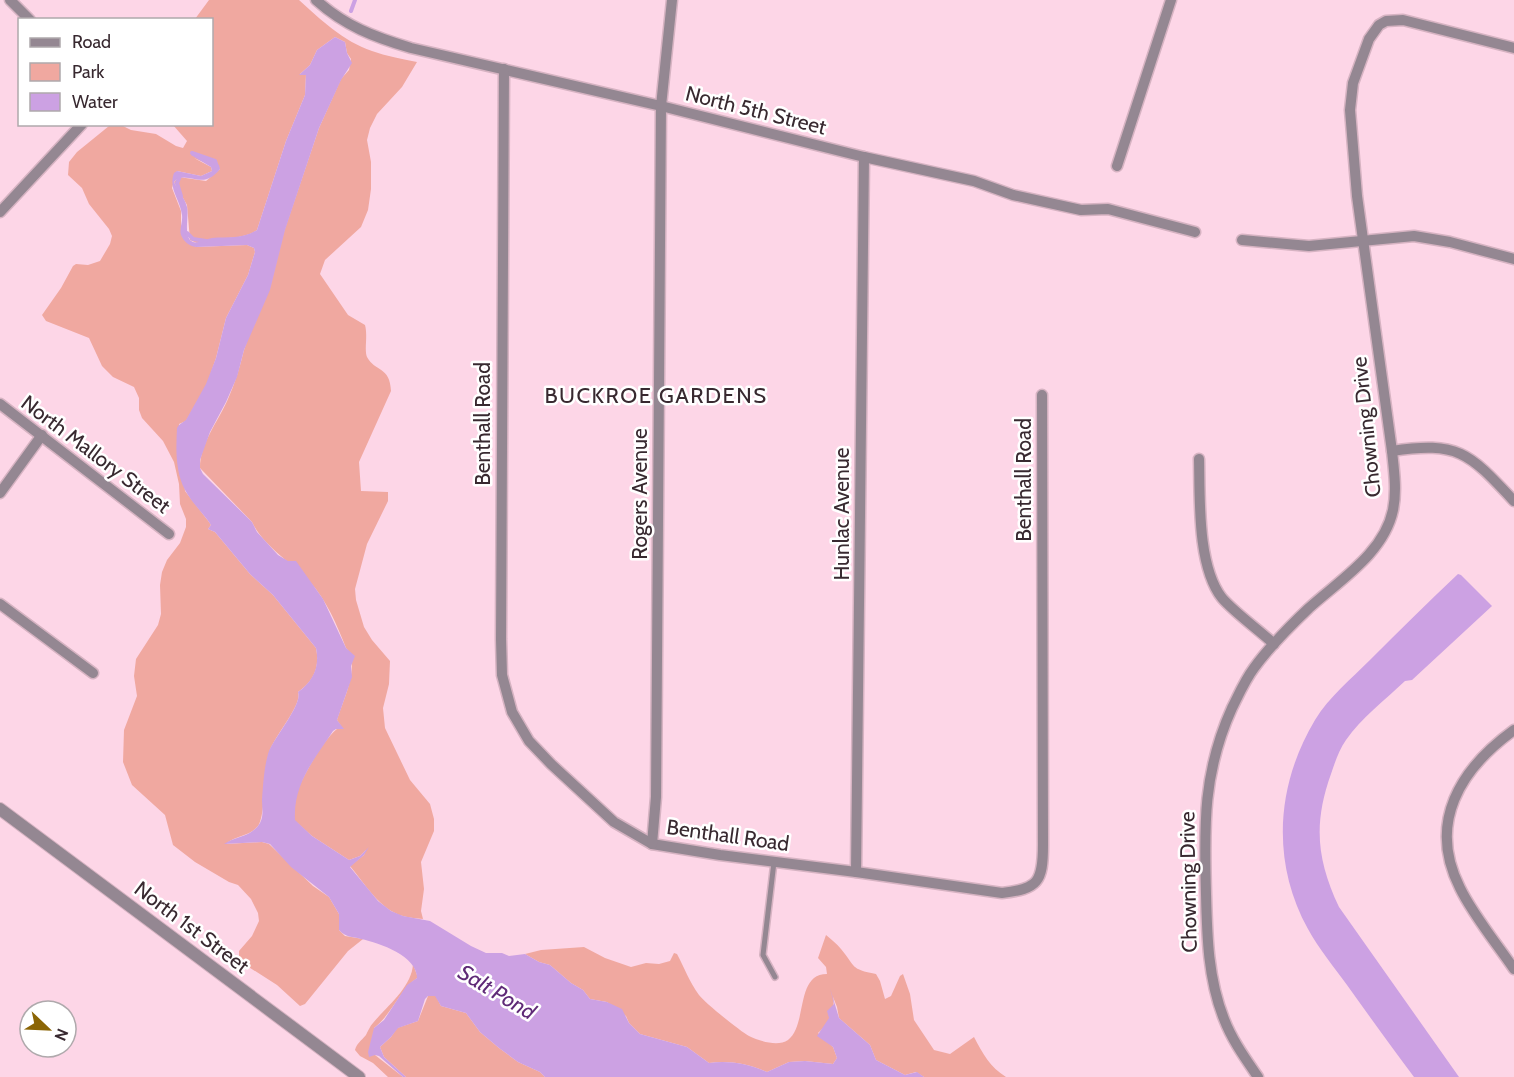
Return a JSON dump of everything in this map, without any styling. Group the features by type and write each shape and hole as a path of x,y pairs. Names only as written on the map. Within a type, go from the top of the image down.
{"street":[{"path":"10,0 28,18"},
{"name":"North 5th Street","path":"316,0 349,25 379,38 864,157 974,181 1013,195 1081,210 1108,209 1195,232"},
{"name":"Rogers Avenue","path":"652,844 656,774 661,106 672,0"},
{"path":"1117,166 1171,0"},
{"name":"Chowning Drive","path":"1258,1077 1239,1051 1224,1018 1214,987 1209,958 1204,827 1210,772 1224,728 1244,684 1274,644 1360,563 1383,536 1393,510 1395,484 1392,451 1363,239 1351,123 1353,83 1373,31 1386,21 1403,20 1514,48"},
{"name":"Benthall Road","path":"504,69 502,675 512,712 529,741 614,822 652,844 774,862 1002,893 1025,890 1036,882 1041,872 1043,845 1042,395"},
{"path":"0,212 80,126"},
{"name":"Hunlac Avenue","path":"856,872 864,157"},
{"path":"1242,240 1310,246 1363,239 1414,236 1450,242 1514,259"},
{"name":"North Mallory Street","path":"0,404 169,534"},
{"path":"0,493 42,435"},
{"path":"1392,451 1420,447 1445,448 1462,453 1478,465 1514,501"},
{"path":"1199,459 1201,530 1207,566 1222,597 1274,644"},
{"path":"0,604 93,673"},
{"path":"1514,730 1496,743 1471,771 1455,797 1446,825 1446,852 1461,891 1514,969"},
{"name":"North 1st Street","path":"0,809 360,1077"}],"lane":[{"path":"774,862 763,955 775,977"}],"green space":[{"path":"209,0 299,0 351,42 377,53 417,62 402,87 377,114 370,128 367,140 371,162 371,189 368,210 361,227 325,260 320,274 348,315 365,325 367,357 385,373 390,383 391,391 359,462 361,491 388,492 388,501 367,544 355,589 364,627 390,661 389,684 383,708 385,728 410,780 430,804 434,819 434,831 421,862 424,889 421,911 423,919 395,913 367,888 350,866 364,855 366,850 360,856 349,860 312,836 294,820 294,800 302,780 328,738 341,726 337,720 351,673 350,655 331,614 316,589 263,539 252,522 200,468 206,441 231,393 319,128 341,79 349,70 351,59 345,42 335,37 317,50 310,65 300,74 306,74 305,95 286,141 257,230 243,236 197,243 190,240 187,205 174,182 179,177 206,181 220,169 194,158 211,167 212,171 201,176 177,171 172,188 181,211 181,231 196,247 247,245 254,248 255,252 248,275 226,318 207,384 186,421 179,424 185,491 211,525 208,529 215,532 250,574 273,595 316,648 317,655 312,678 298,692 296,705 269,753 261,820 254,830 226,844 262,842 269,844 313,886 329,897 339,914 339,930 345,936 363,939 348,951 305,1004 300,1006 277,985 244,964 239,958 239,951 252,936 259,921 251,899 238,885 195,862 173,845 165,815 132,785 123,762 124,730 137,696 134,676 136,659 158,625 161,614 162,572 167,560 180,543 186,527 186,519 180,504 179,484 174,462 163,441 142,418 139,398 134,387 113,377 102,366 89,338 46,321 42,315 73,266 100,261 112,236 89,204 82,188 68,175 69,162 77,152 109,126 123,126 131,130 156,134 183,148 187,141 174,126 213,126 213,18 196,18"},
{"path":"826,935 854,966 862,971 876,974 885,999 891,996 903,974 910,994 914,1020 934,1050 950,1054 974,1037 991,1064 1006,1077 924,1077 916,1072 905,1075 876,1060 870,1045 839,1018 833,997 830,1016 818,1033 833,1047 837,1058 833,1064 789,1062 767,1072 739,1063 709,1063 687,1047 640,1034 629,1023 626,1016 607,1002 590,999 583,990 550,965 525,954 541,950 584,947 605,958 631,967 670,961 674,953 677,954 699,995 708,1004 749,1036 779,1043 788,1040 794,1033 810,982 817,976 827,974 826,967 818,958"},
{"path":"413,964 417,978 405,989 386,1016 374,1028 375,1055 403,1077 388,1077 355,1050 372,1024 404,988 412,972"},
{"path":"428,996 436,996 441,1006 466,1013 480,1032 499,1048 545,1077 406,1077 384,1057 380,1047 397,1028 418,1021"}],"water":[{"name":"Salt Pond","path":"335,37 345,42 352,63 341,80 319,128 285,230 270,290 244,350 237,377 210,432 200,460 203,474 252,522 257,532 278,555 288,561 296,561 323,599 346,648 355,656 351,666 352,677 337,720 344,729 333,731 306,773 297,795 295,820 312,836 349,860 360,856 369,847 364,855 350,867 378,901 391,911 403,916 430,921 486,953 502,953 509,956 525,954 550,965 583,990 590,999 607,1002 622,1009 629,1023 640,1034 687,1047 709,1063 739,1063 767,1072 789,1062 833,1064 837,1058 833,1047 817,1036 829,1018 827,1011 834,1004 830,988 839,1018 870,1045 876,1060 905,1075 917,1072 924,1077 545,1077 499,1048 480,1032 466,1013 441,1006 435,996 428,996 418,1021 398,1028 380,1047 384,1057 406,1077 403,1077 379,1056 369,1057 368,1052 374,1028 384,1020 407,985 417,978 411,963 387,947 342,933 339,930 339,914 329,897 291,867 270,844 262,842 224,844 248,834 260,823 268,754 296,705 298,692 308,683 314,673 317,655 316,648 273,595 250,574 215,532 208,529 211,525 188,495 179,475 176,451 177,428 186,420 206,384 216,358 226,318 248,275 255,252 254,248 247,245 196,247 187,243 181,235 182,215 172,184 174,173 177,171 201,176 212,171 211,167 191,155 195,153 219,165 220,169 210,178 179,177 174,182 187,207 187,233 192,242 241,236 257,230 286,141 305,95 306,75 299,75 310,65 317,50"},
{"path":"1458,574 1492,606 1412,680 1405,681 1352,732 1337,756 1325,792 1320,826 1322,857 1339,907 1459,1077 1414,1077 1308,929 1296,903 1288,877 1283,824 1292,771 1315,720 1341,688"}],"waterway":[{"path":"351,11 355,0"},
{"path":"192,153 215,161 217,167"},
{"path":"181,196 177,183 180,176 184,175"},
{"path":"187,233 193,239 206,241"}],"district":[{"name":"BUCKROE GARDENS","path":"656,395"}]}
